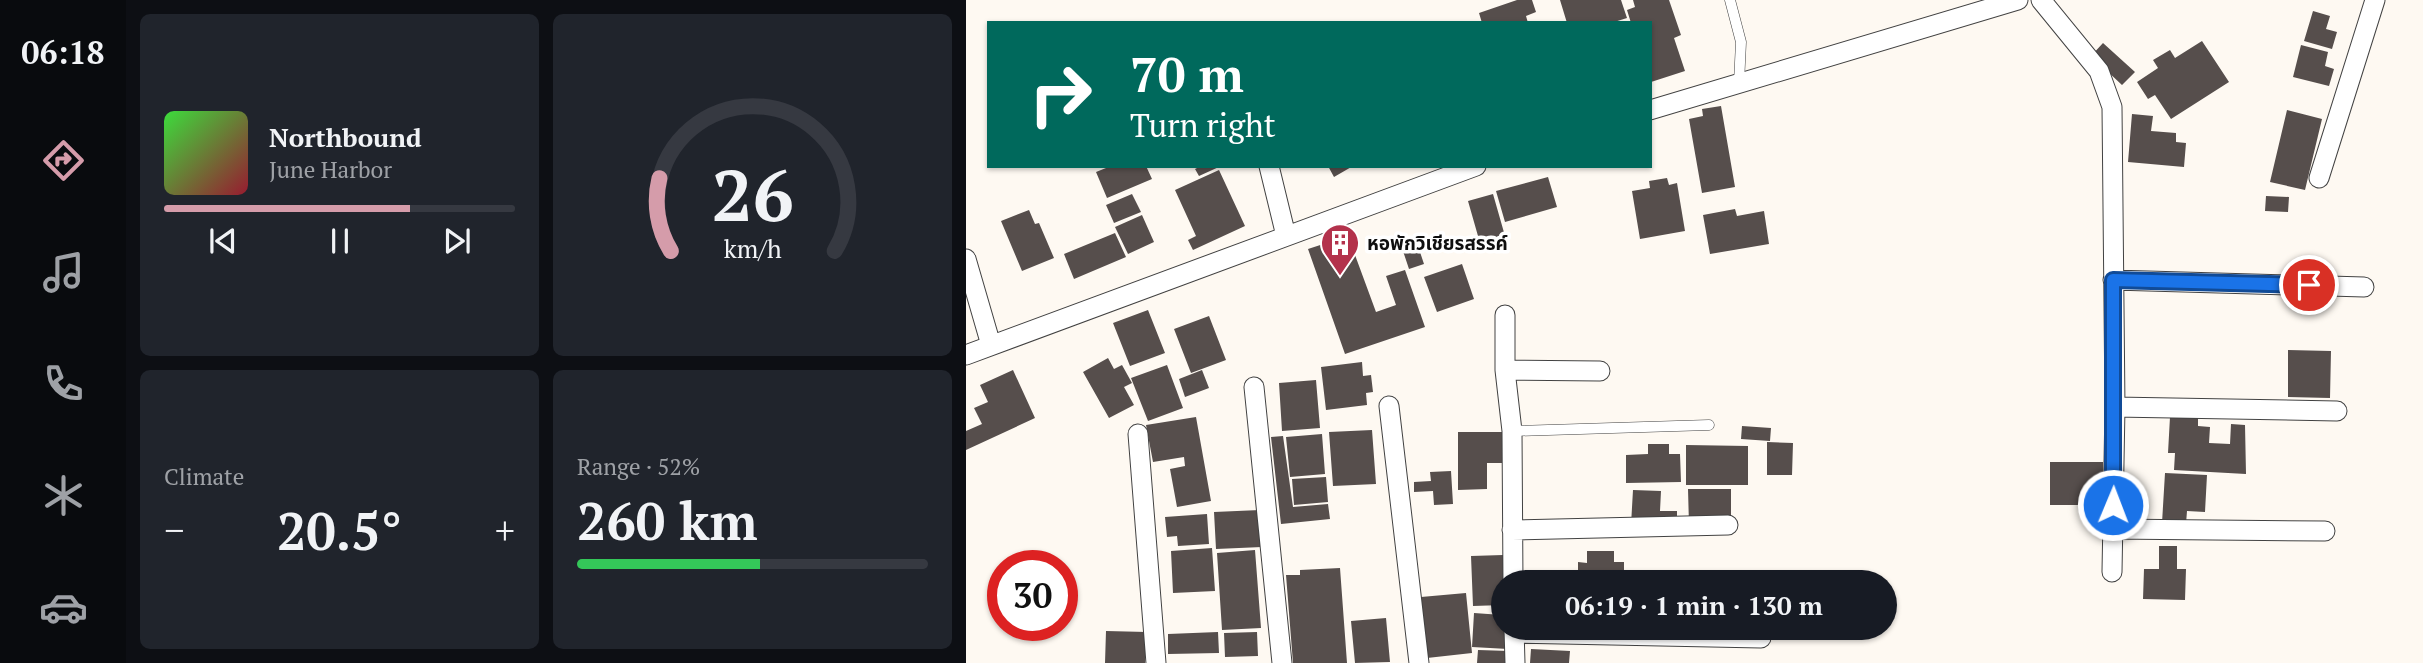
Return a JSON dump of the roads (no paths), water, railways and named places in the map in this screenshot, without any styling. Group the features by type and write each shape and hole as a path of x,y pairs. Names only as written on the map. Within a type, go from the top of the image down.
{"street":[{"path":"1652,109 2018,0"},
{"path":"2041,0 2099,71 2112,107 2115,407 2112,572"},
{"path":"2319,178 2375,0"},
{"path":"1269,168 1286,236"},
{"path":"966,355 1471,168"},
{"path":"966,259 991,345"},
{"path":"2113,280 2364,286"},
{"path":"1505,315 1505,370 1512,431 1513,570"},
{"path":"1505,370 1600,371"},
{"path":"1254,387 1282,663"},
{"path":"1389,406 1419,663"},
{"path":"2115,407 2337,411"},
{"path":"1138,434 1156,663"},
{"path":"1512,530 1728,526"},
{"path":"2112,529 2325,531"},
{"path":"1514,640 1515,663"}],"lane":[{"path":"1730,0 1741,42 1740,83"},
{"path":"1512,431 1709,425"}],"place":[{"name":"หอพักวิเชียรสรรค์","path":"1340,277"}]}
